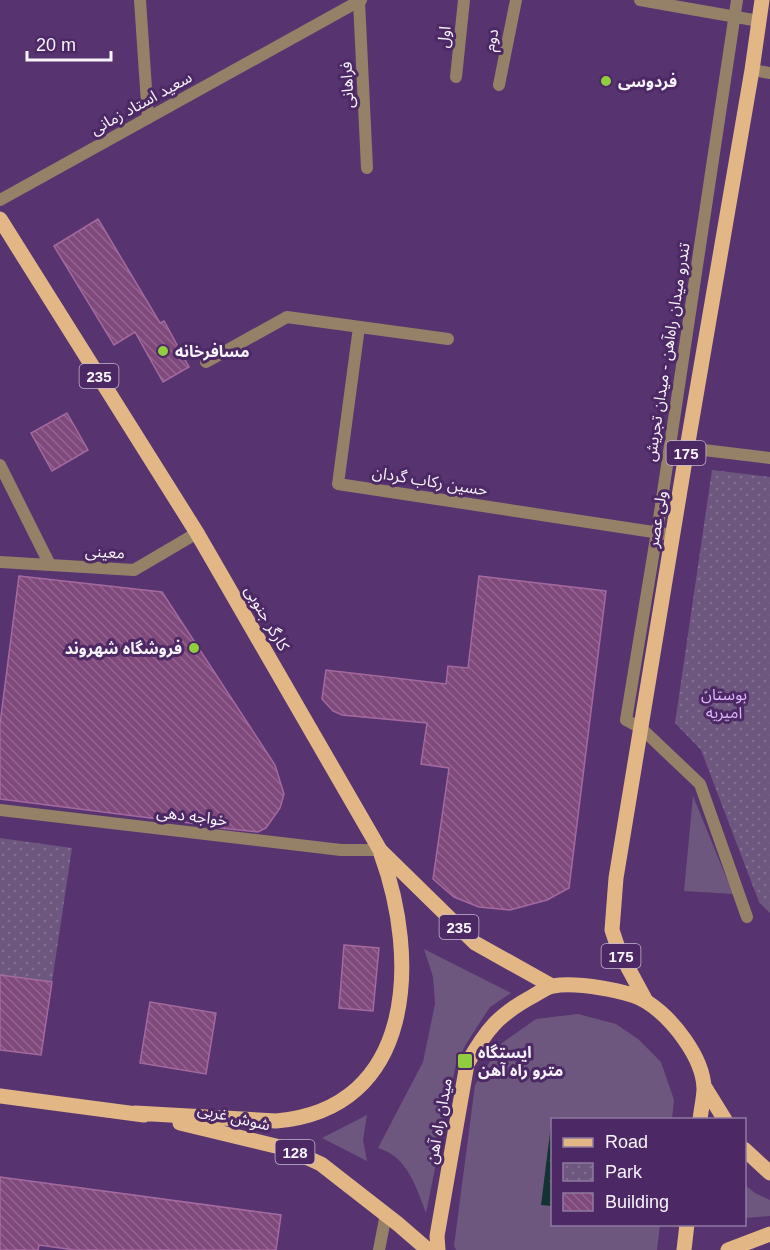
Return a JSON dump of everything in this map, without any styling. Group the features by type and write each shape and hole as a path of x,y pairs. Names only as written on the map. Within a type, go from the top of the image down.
{"main road":[{"name":"ولی عصر","path":"646,1001 619,951 612,930 616,878 762,0"},
{"name":"کارگر جنوبی","path":"0,219 197,533 380,850 475,943 552,986"},
{"path":"135,1113 276,1121 297,1119 316,1114 338,1104 372,1074 387,1048 396,1021 401,995 398,911 380,850"},
{"name":"میدان راه آهن","path":"438,1250 437,1236 467,1064 480,1039 497,1019 552,986 590,986 646,1001 675,1025 695,1056 704,1086 700,1118"},
{"path":"704,1086 724,1118"},
{"name":"شوش غربی","path":"0,1096 135,1113 288,1149 321,1164 428,1250"},
{"path":"746,1151 770,1173"},
{"path":"684,1250 687,1226"},
{"path":"728,1250 770,1234"}],"street":[{"path":"140,0 148,118"},
{"name":"سعید استاد زمانی","path":"0,200 360,0"},
{"name":"فراهانی","path":"360,0 367,168"},
{"name":"اول","path":"456,77 464,0"},
{"name":"دوم","path":"499,85 516,0"},
{"path":"640,0 759,21"},
{"name":"تندرو میدان راه‌آهن - میدان تجریش","path":"736,0 657,532 626,720 641,728 699,784 747,917"},
{"path":"752,70 770,73"},
{"path":"206,362 287,317 448,339"},
{"name":"حسین رکاب‌ گردان","path":"359,327 338,484 673,535"},
{"path":"687,448 770,458"},
{"path":"0,465 50,565"},
{"name":"معینی","path":"0,562 134,570 197,533"},
{"name":"خواجه دهی","path":"0,810 341,850 380,850"},
{"path":"379,1250 386,1214"}],"green space":[{"name":"بوستان امیریه","path":"712,470 770,477 770,913 759,902 701,750 675,723"},
{"path":"693,796 733,894 684,891"},
{"path":"0,838 72,848 52,982 0,975"},
{"path":"424,949 511,993 490,1007 456,1064 426,1213 410,1174 397,1158 378,1148 423,1062 435,1004 433,977"},
{"path":"578,1014 616,1024 638,1039 661,1062 674,1100 672,1118 551,1118 551,1226 660,1226 657,1250 456,1250 454,1246 475,1085 502,1043 536,1019"},
{"path":"367,1115 363,1140 367,1161 322,1138"},
{"path":"746,1186 770,1200 770,1216 746,1218"}],"water":[{"path":"551,1125 551,1206 541,1205"}],"building":[{"path":"98,219 160,323 164,321 189,367 163,382 135,332 114,345 54,246"},
{"path":"67,413 88,450 52,471 31,433"},
{"path":"19,576 162,592 275,765 284,794 280,808 266,828 258,832 220,828 210,823 198,824 0,799 0,724"},
{"path":"479,576 606,591 569,888 547,900 510,910 479,907 454,897 433,879 449,768 421,764 427,723 342,715 333,711 322,699 326,670 446,684 448,666 468,668"},
{"path":"344,945 379,948 373,1011 339,1008"},
{"path":"0,975 52,982 41,1055 0,1050"},
{"path":"150,1002 216,1013 206,1074 140,1063"},
{"path":"0,1177 281,1215 276,1250 75,1250 39,1245 38,1250 0,1250"}],"place":[{"name":"فردوسی","path":"606,81"},
{"name":"مسافرخانه","path":"163,351"},
{"name":"فروشگاه شهروند","path":"194,648"},
{"name":"ایستگاه مترو راه آهن","path":"465,1061"}]}
